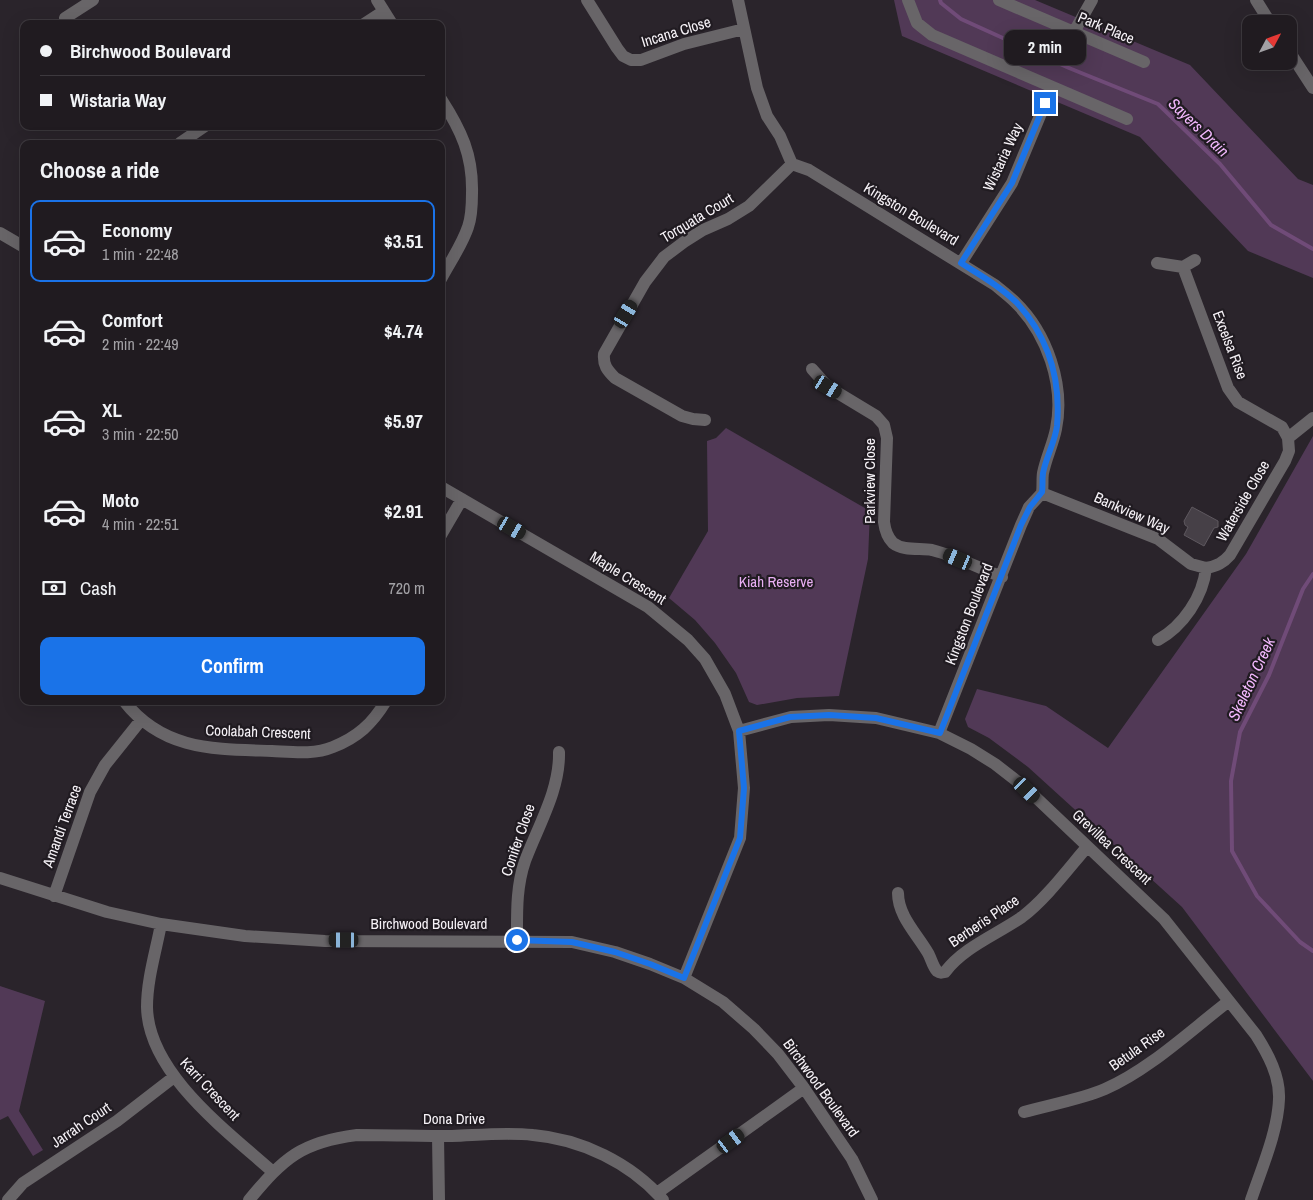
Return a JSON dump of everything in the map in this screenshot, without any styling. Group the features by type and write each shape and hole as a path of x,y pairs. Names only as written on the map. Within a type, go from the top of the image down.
{"street":[{"path":"65,18 93,0"},
{"name":"Incana Close","path":"587,0 617,48 623,56 631,60 641,60 684,44 744,29"},
{"path":"738,0 757,88 767,116 780,136 792,164"},
{"path":"908,0 917,23 932,35 1127,119"},
{"name":"Park Place","path":"999,0 1144,62"},
{"path":"1074,32 1092,0"},
{"path":"1256,0 1265,15"},
{"path":"368,20 381,5 390,20"},
{"path":"1298,65 1313,88"},
{"name":"Wistaria Way","path":"961,263 1012,183 1052,88"},
{"path":"445,106 463,135 470,156 473,174 472,206 468,226 445,271"},
{"path":"183,140 199,130"},
{"name":"Kingston Boulevard","path":"792,164 808,170 961,263 1016,302 1037,330 1053,369 1058,396 1056,428 1043,474 1042,492 1030,507 1021,525 940,733"},
{"name":"Torquata Court","path":"705,420 682,416 615,378 608,372 603,362 604,354 645,282 664,257 697,234 728,219 748,206 792,164"},
{"path":"0,233 20,245"},
{"path":"1157,262 1183,267 1195,260"},
{"name":"Excelsa Rise","path":"1183,267 1228,388 1238,402 1282,427 1288,438"},
{"name":"Parkview Close","path":"812,369 828,387 876,416 884,424 887,438 884,522 888,537 900,547 926,549 943,553 1002,577"},
{"path":"1288,438 1313,418"},
{"name":"Waterside Close","path":"1206,568 1223,562 1230,555 1285,462 1289,451 1288,438"},
{"name":"Maple Crescent","path":"445,489 648,607 682,634 705,659 726,694 739,731 744,788 740,838 684,978"},
{"name":"Bankview Way","path":"1042,492 1158,540 1191,564 1206,568"},
{"path":"445,527 462,499"},
{"path":"1158,640 1179,624 1198,598 1205,580 1206,568"},
{"name":"Coolabah Crescent","path":"128,705 141,720 157,732 175,740 209,749 306,753 331,748 364,730 377,716 384,705"},
{"name":"Grevillea Crescent","path":"739,731 790,717 829,715 876,718 940,733 995,764 1027,790 1164,919 1256,1034 1267,1053 1276,1078 1279,1098 1276,1122 1251,1200"},
{"name":"Amandi Terrace","path":"54,896 90,792 104,765 141,720"},
{"name":"Conifer Close","path":"517,940 520,880 557,778 559,752"},
{"name":"Berberis Place","path":"898,893 898,902 903,913 936,969 940,973 945,972 956,958 1023,916 1087,847"},
{"name":"Birchwood Boulevard","path":"0,878 107,912 161,924 245,936 316,940 517,940 572,942 615,952 650,964 684,978 723,1002 754,1029 778,1054 804,1088 852,1160 872,1200"},
{"name":"Karri Crescent","path":"161,924 148,989 147,1007 154,1041 163,1061 174,1077 214,1120 273,1172"},
{"name":"Betula Rise","path":"1024,1112 1103,1090 1122,1081 1144,1067 1229,1001"},
{"name":"Jarrah Court","path":"8,1200 23,1183 95,1136 174,1077"},
{"path":"660,1197 804,1088"},
{"name":"Dona Drive","path":"249,1200 273,1172 308,1146 331,1138 357,1135 532,1135 565,1140 593,1151 622,1166 660,1197"},
{"path":"438,1136 439,1200"}],"green space":[{"path":"894,0 1035,0 1190,65 1298,179 1313,185 1313,278 1248,251 1140,137 902,36"},
{"name":"Kiah Reserve","path":"726,428 870,511 868,559 839,696 797,698 757,705 749,702 736,673 715,643 695,620 669,598 708,531 707,441 716,438"},
{"path":"1313,436 1313,1081 1182,907 1028,767 989,738 968,727 965,719 977,689 1046,706 1108,748 1246,554"},
{"path":"0,986 45,1001 19,1111 43,1150 33,1156 8,1116 0,1120"}],"building":[{"path":"1192,507 1218,521 1218,527 1214,528 1204,546 1184,535 1188,527 1184,521"}],"waterway":[{"name":"Sayers Drain","path":"940,0 941,3 961,19 1069,68 1158,104 1220,164 1271,225 1313,249"},
{"name":"Skeleton Creek","path":"1313,574 1303,589 1269,675 1240,732 1231,781 1232,851 1257,896 1300,942 1313,951"}],"route":[{"path":"517,940 572,942 615,952 684,978 740,838 744,788 739,731 790,717 829,715 876,718 940,733 1021,525 1030,507 1042,492 1043,474 1056,428 1058,396 1053,369 1037,330 1016,302 961,263 1012,183 1045,103"}]}
